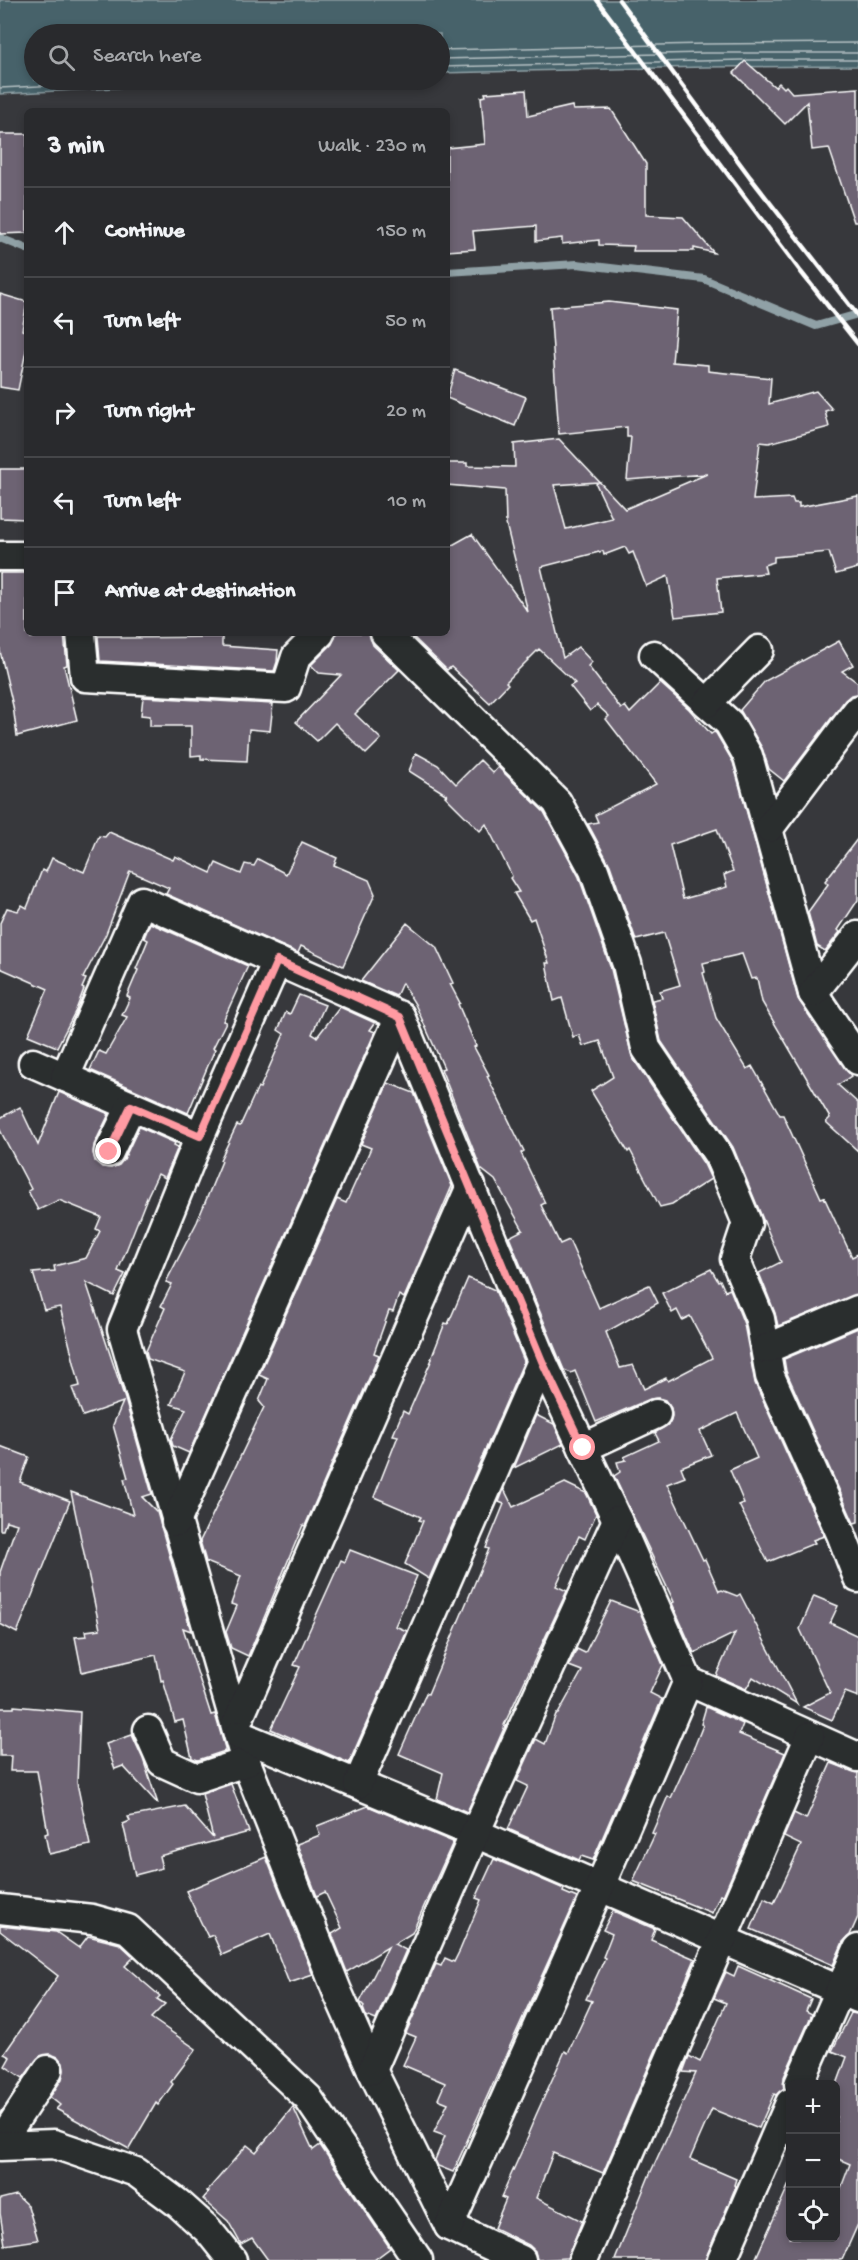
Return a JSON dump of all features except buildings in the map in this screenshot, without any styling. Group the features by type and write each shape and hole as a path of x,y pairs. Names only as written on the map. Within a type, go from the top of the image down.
{"street":[{"path":"0,556 24,556"},
{"path":"81,636 85,677 286,688 296,657 317,636"},
{"path":"388,636 557,802 594,870 627,964 646,1048 719,1156 747,1223 735,1259 760,1319 770,1376 841,1534 858,1578"},
{"path":"707,703 759,650"},
{"path":"654,655 729,723 748,756 813,993 858,1060"},
{"path":"769,828 858,710"},
{"path":"65,1077 141,901 400,1017 542,1361 617,1520 688,1682 858,1757"},
{"path":"813,993 858,936"},
{"path":"277,961 200,1136 122,1329 246,1762 318,1944 372,2070 449,2226 521,2260"},
{"path":"176,1522 400,1017"},
{"path":"33,1063 200,1136"},
{"path":"109,1152 131,1106"},
{"path":"237,1730 471,1186"},
{"path":"766,1349 858,1310"},
{"path":"358,1784 542,1361"},
{"path":"583,1448 656,1414"},
{"path":"372,2070 475,1833 617,1520"},
{"path":"449,2226 688,1682"},
{"path":"147,1730 162,1762 197,1778 246,1762"},
{"path":"237,1730 849,1994"},
{"path":"583,2260 810,1736"},
{"path":"0,1910 92,1919 128,1929 308,2098 418,2260"},
{"path":"802,2080 849,1994 858,1949"},
{"path":"0,2145 48,2070"},
{"path":"722,2260 786,2112"},
{"path":"0,2145 54,2144 136,2172 179,2204 201,2224 232,2260"}],"water":[{"path":"0,0 858,0 858,66 450,73 450,24 24,24 24,90 77,90 0,94"}],"waterway":[{"path":"0,238 24,248"},
{"path":"450,272 577,264 704,279 816,326 858,314"}],"railway":[{"path":"597,0 801,272 858,344"},
{"path":"619,0 750,177 858,316"}],"route":[{"path":"109,1152 131,1106 200,1136 277,961 400,1017 542,1361 583,1448"}]}
